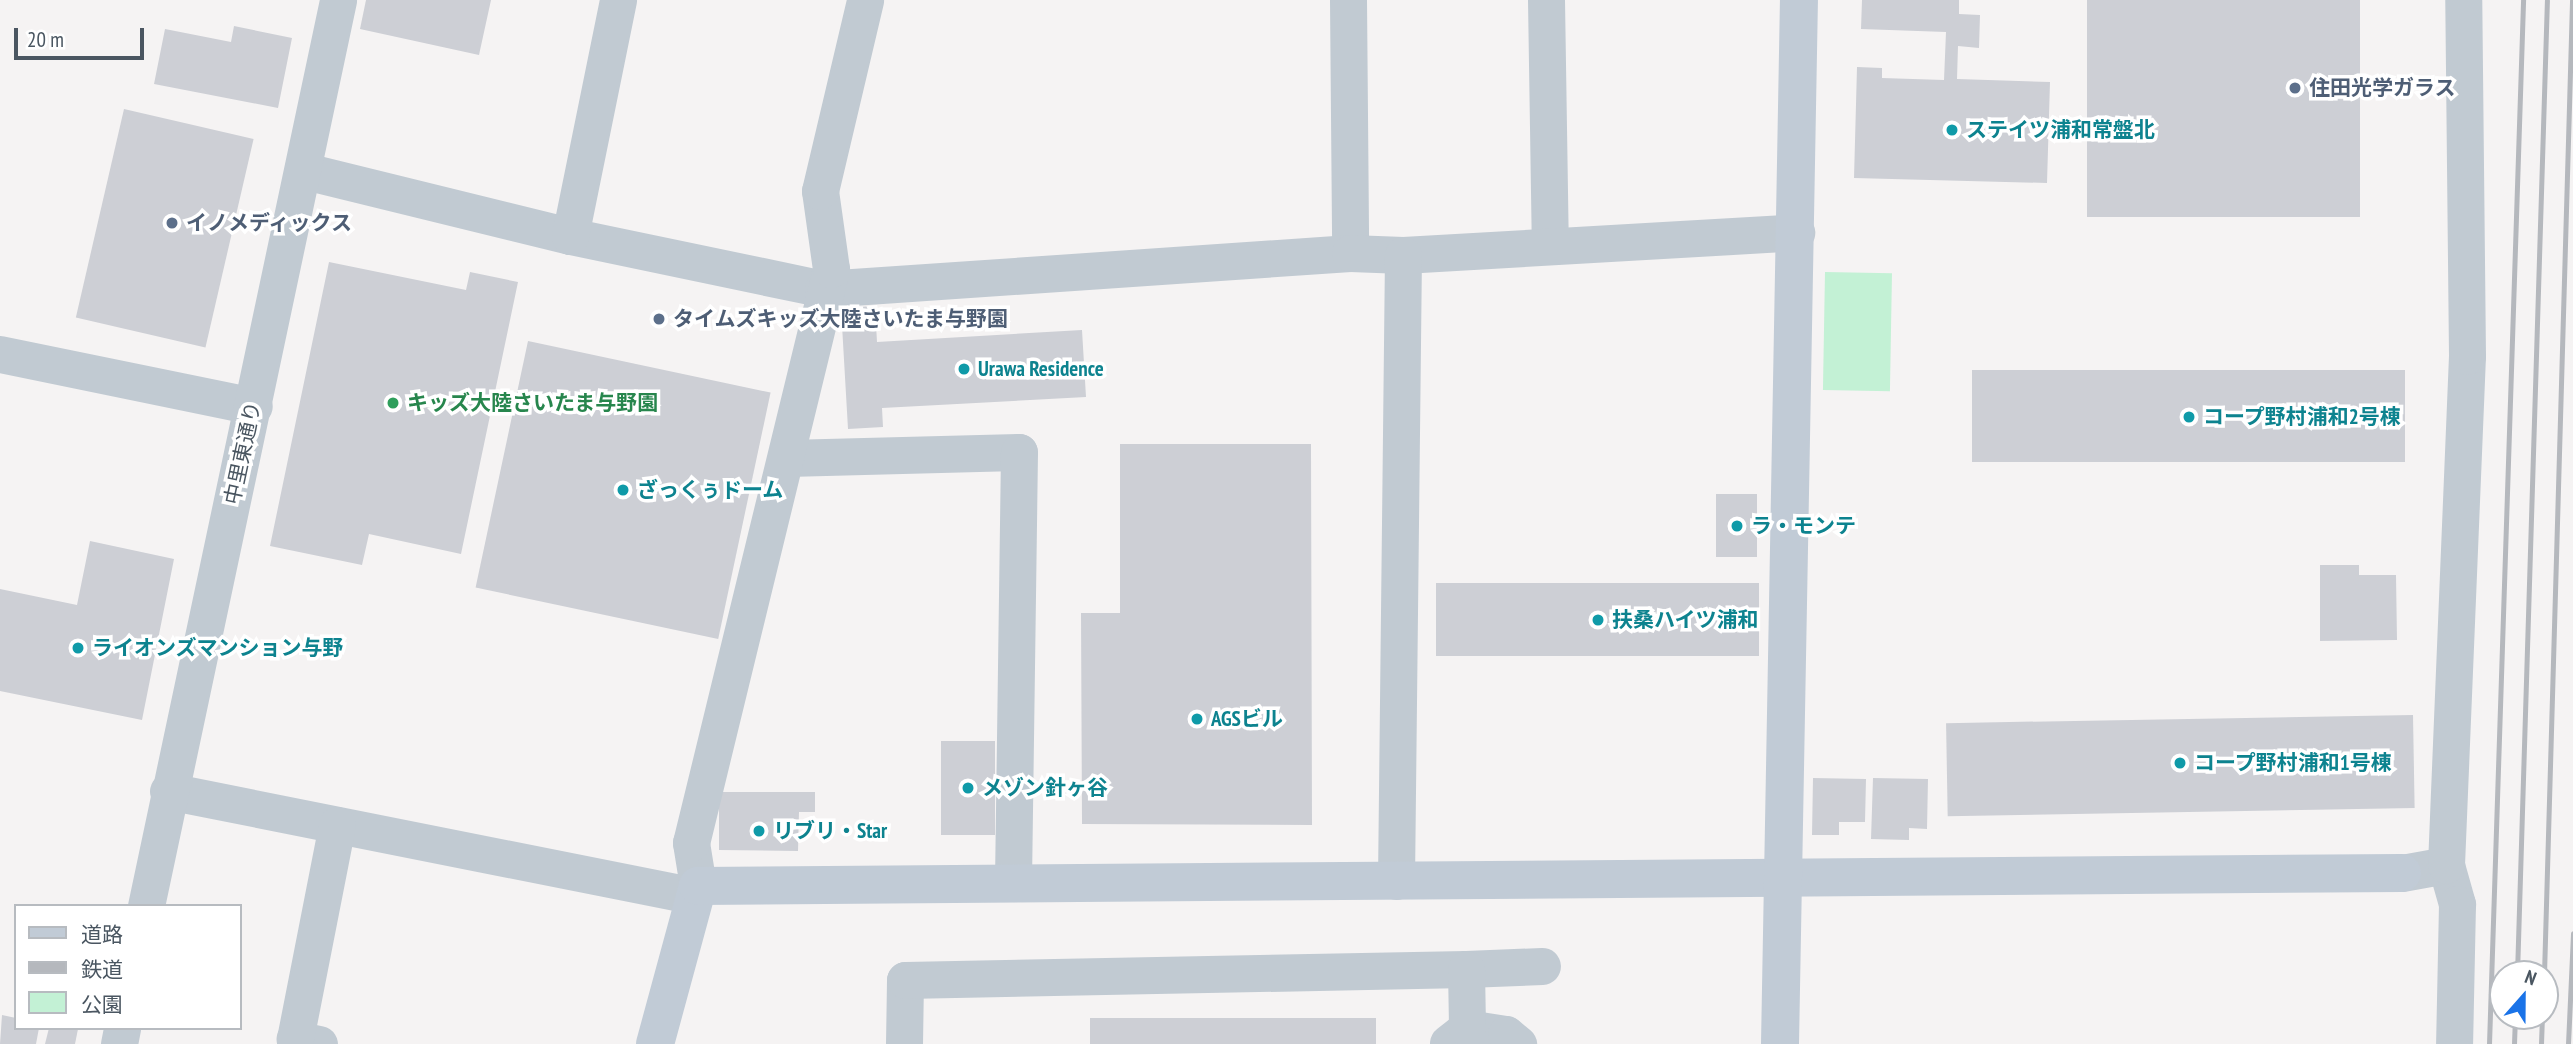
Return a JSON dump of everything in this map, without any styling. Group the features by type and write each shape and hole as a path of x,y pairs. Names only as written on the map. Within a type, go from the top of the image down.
{"street":[{"name":"中里東通り","path":"146,904 168,791 305,171 338,0"},
{"path":"570,236 618,0"},
{"path":"656,1044 696,891 691,843 787,458 823,289 831,269 820,191 865,0"},
{"path":"1348,0 1350,253"},
{"path":"1546,0 1550,244"},
{"path":"1780,1044 1799,0"},
{"path":"2454,1044 2457,904 2446,865 2467,356 2463,0"},
{"path":"305,171 570,236 823,289 1350,253 1403,255 1550,244 1796,232"},
{"path":"1396,881 1403,255"},
{"path":"0,354 254,406"},
{"path":"787,458 1019,452 1013,883"},
{"path":"168,791 696,891 1013,883 2402,873 2446,865"},
{"path":"319,1044 295,1039 337,825"},
{"path":"904,1044 905,980 1542,967"},
{"path":"1466,969 1457,1036 1506,1034 1518,1044"}],"green space":[{"path":"1825,272 1892,273 1890,391 1823,390"}],"building":[{"path":"366,0 491,0 479,55 360,29"},
{"name":"ステイツ浦和常盤北","path":"1862,0 1959,0 1959,14 1980,15 1979,48 1958,46 1957,79 2050,82 2047,183 1854,178 1857,67 1882,68 1882,78 1944,80 1946,32 1861,29"},
{"path":"2087,0 2360,0 2360,217 2087,217"},
{"path":"234,26 292,38 278,108 154,84 165,29 231,42"},
{"path":"124,109 254,139 205,347 76,318"},
{"path":"329,262 466,290 470,272 518,282 461,554 369,534 362,565 270,546"},
{"name":"Urawa Residence","path":"875,306 877,342 1082,330 1086,397 882,408 883,427 848,429 841,308"},
{"name":"ざっくぅドーム","path":"528,341 771,393 718,639 476,587"},
{"name":"コープ野村浦和2号棟","path":"1972,370 2405,370 2405,462 1972,462"},
{"name":"AGSビル","path":"1120,444 1311,444 1312,825 1082,824 1081,613 1120,613"},
{"name":"ラ・モンテ","path":"1716,494 1757,494 1757,557 1716,557"},
{"name":"ライオンズマンション与野","path":"90,541 174,559 142,720 0,691 0,589 77,605"},
{"path":"2320,565 2359,565 2359,575 2396,575 2397,640 2320,641"},
{"name":"扶桑ハイツ浦和","path":"1436,583 1759,583 1759,656 1436,656"},
{"name":"コープ野村浦和1号棟","path":"2413,715 2415,808 1948,816 1946,723"},
{"name":"メゾン針ヶ谷","path":"941,741 995,741 995,835 941,835"},
{"path":"1813,778 1866,779 1865,822 1839,822 1839,835 1812,835"},
{"path":"1873,778 1928,779 1927,829 1909,828 1909,840 1871,839"},
{"name":"リブリ・Star","path":"719,792 815,792 815,812 799,812 798,851 719,850"},
{"path":"2,1015 14,1018 14,1030 39,1030 36,1044 0,1044"},
{"path":"1090,1018 1376,1018 1376,1044 1090,1044"},
{"path":"48,1030 78,1030 75,1044 45,1044"}],"railway":[{"path":"2489,1044 2523,0"},
{"path":"2517,960 2547,0"},
{"path":"2544,960 2572,0"},
{"path":"2568,1044 2573,933"},
{"path":"2514,1030 2514,1044"},
{"path":"2541,1044 2542,1030"}],"place":[{"name":"住田光学ガラス","path":"2295,88"},
{"name":"ステイツ浦和常盤北","path":"1952,130"},
{"name":"イノメディックス","path":"172,223"},
{"name":"タイムズキッズ大陸さいたま与野園","path":"659,319"},
{"name":"Urawa Residence","path":"964,369"},
{"name":"キッズ大陸さいたま与野園","path":"393,403"},
{"name":"コープ野村浦和2号棟","path":"2189,417"},
{"name":"ざっくぅドーム","path":"623,490"},
{"name":"ラ・モンテ","path":"1737,526"},
{"name":"扶桑ハイツ浦和","path":"1598,620"},
{"name":"ライオンズマンション与野","path":"78,648"},
{"name":"AGSビル","path":"1197,719"},
{"name":"コープ野村浦和1号棟","path":"2180,763"},
{"name":"メゾン針ヶ谷","path":"968,788"},
{"name":"リブリ・Star","path":"759,831"}]}
